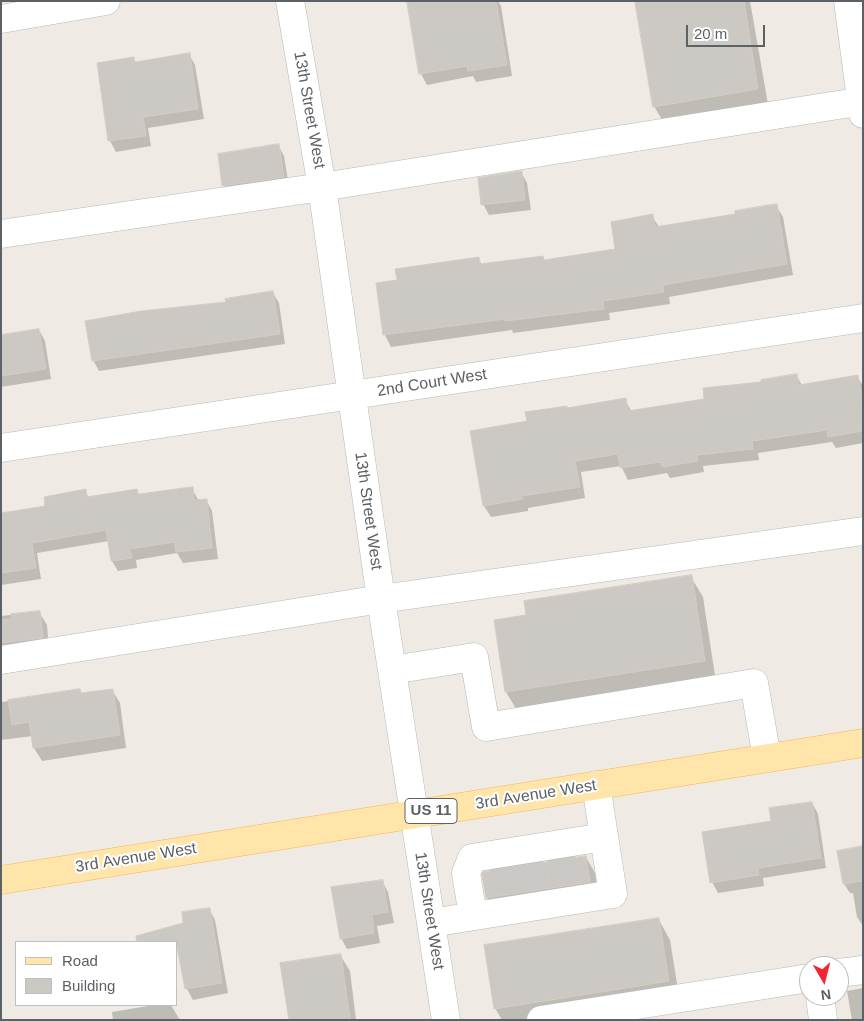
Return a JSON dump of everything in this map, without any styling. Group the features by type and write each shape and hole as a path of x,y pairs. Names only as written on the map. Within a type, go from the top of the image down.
{"main road":[{"name":"3rd Avenue West","path":"1,880 863,743"}],"street":[{"path":"1,19 106,1"},
{"name":"13th Street West","path":"290,1 322,188 381,599 446,1020"},
{"path":"1,234 322,188 862,106 848,1"},
{"name":"2nd Court West","path":"1,448 863,318"},
{"path":"1,660 381,599 863,531"},
{"path":"392,670 474,657 486,727 754,683 767,758"},
{"path":"431,922 473,916 522,901 567,894 613,894 596,785"},
{"path":"473,916 466,873 472,858 515,857 560,850 604,837"},
{"path":"849,972 863,970"},
{"path":"541,1020 799,980"},
{"path":"821,1006 823,1020"}],"building":[{"path":"407,1 496,1 507,65 468,71 467,66 419,74"},
{"path":"635,1 744,1 758,89 653,107"},
{"path":"190,53 198,109 143,117 146,136 108,141 97,63 134,57 135,62"},
{"path":"279,144 284,177 222,186 218,154"},
{"path":"522,171 525,200 481,205 478,178"},
{"path":"777,204 787,264 663,285 664,292 603,301 604,309 505,321 505,319 383,335 376,283 397,280 395,269 479,257 480,264 543,256 544,260 615,249 611,222 653,214 655,227 735,214 735,211"},
{"path":"273,291 280,334 92,361 85,321 141,311 226,302 225,299"},
{"path":"39,329 46,369 1,376 1,335"},
{"path":"797,374 799,385 858,375 863,407 863,431 828,437 827,430 752,441 753,449 697,455 698,461 662,467 661,462 620,468 618,454 575,461 580,487 522,496 523,499 483,506 470,431 527,421 525,412 567,406 567,408 626,398 628,411 704,399 703,388 761,382 761,380"},
{"path":"193,487 194,500 207,499 212,548 176,552 174,542 130,549 132,558 111,561 106,530 32,543 36,568 1,573 1,513 45,506 44,497 86,489 87,497 137,489 138,494"},
{"path":"692,575 705,661 505,692 494,620 526,615 524,601"},
{"path":"40,611 43,638 1,643 1,620 12,619 11,614"},
{"path":"80,689 81,693 113,689 120,735 33,748 29,722 12,725 8,700"},
{"path":"812,802 821,858 758,868 759,875 710,883 702,832 771,821 769,808"},
{"path":"863,846 863,881 843,884 837,851"},
{"path":"586,856 590,882 486,898 483,872"},
{"path":"383,880 388,912 372,915 374,933 340,939 331,887"},
{"path":"210,908 222,983 185,989 178,952 178,941 137,941 136,936 183,923 182,912"},
{"path":"659,918 669,981 494,1009 484,945"},
{"path":"341,954 350,1020 289,1020 280,963"}],"tunnel":[{"path":"561,855 566,886"},
{"path":"529,860 534,891"},
{"path":"503,864 508,895"}]}
